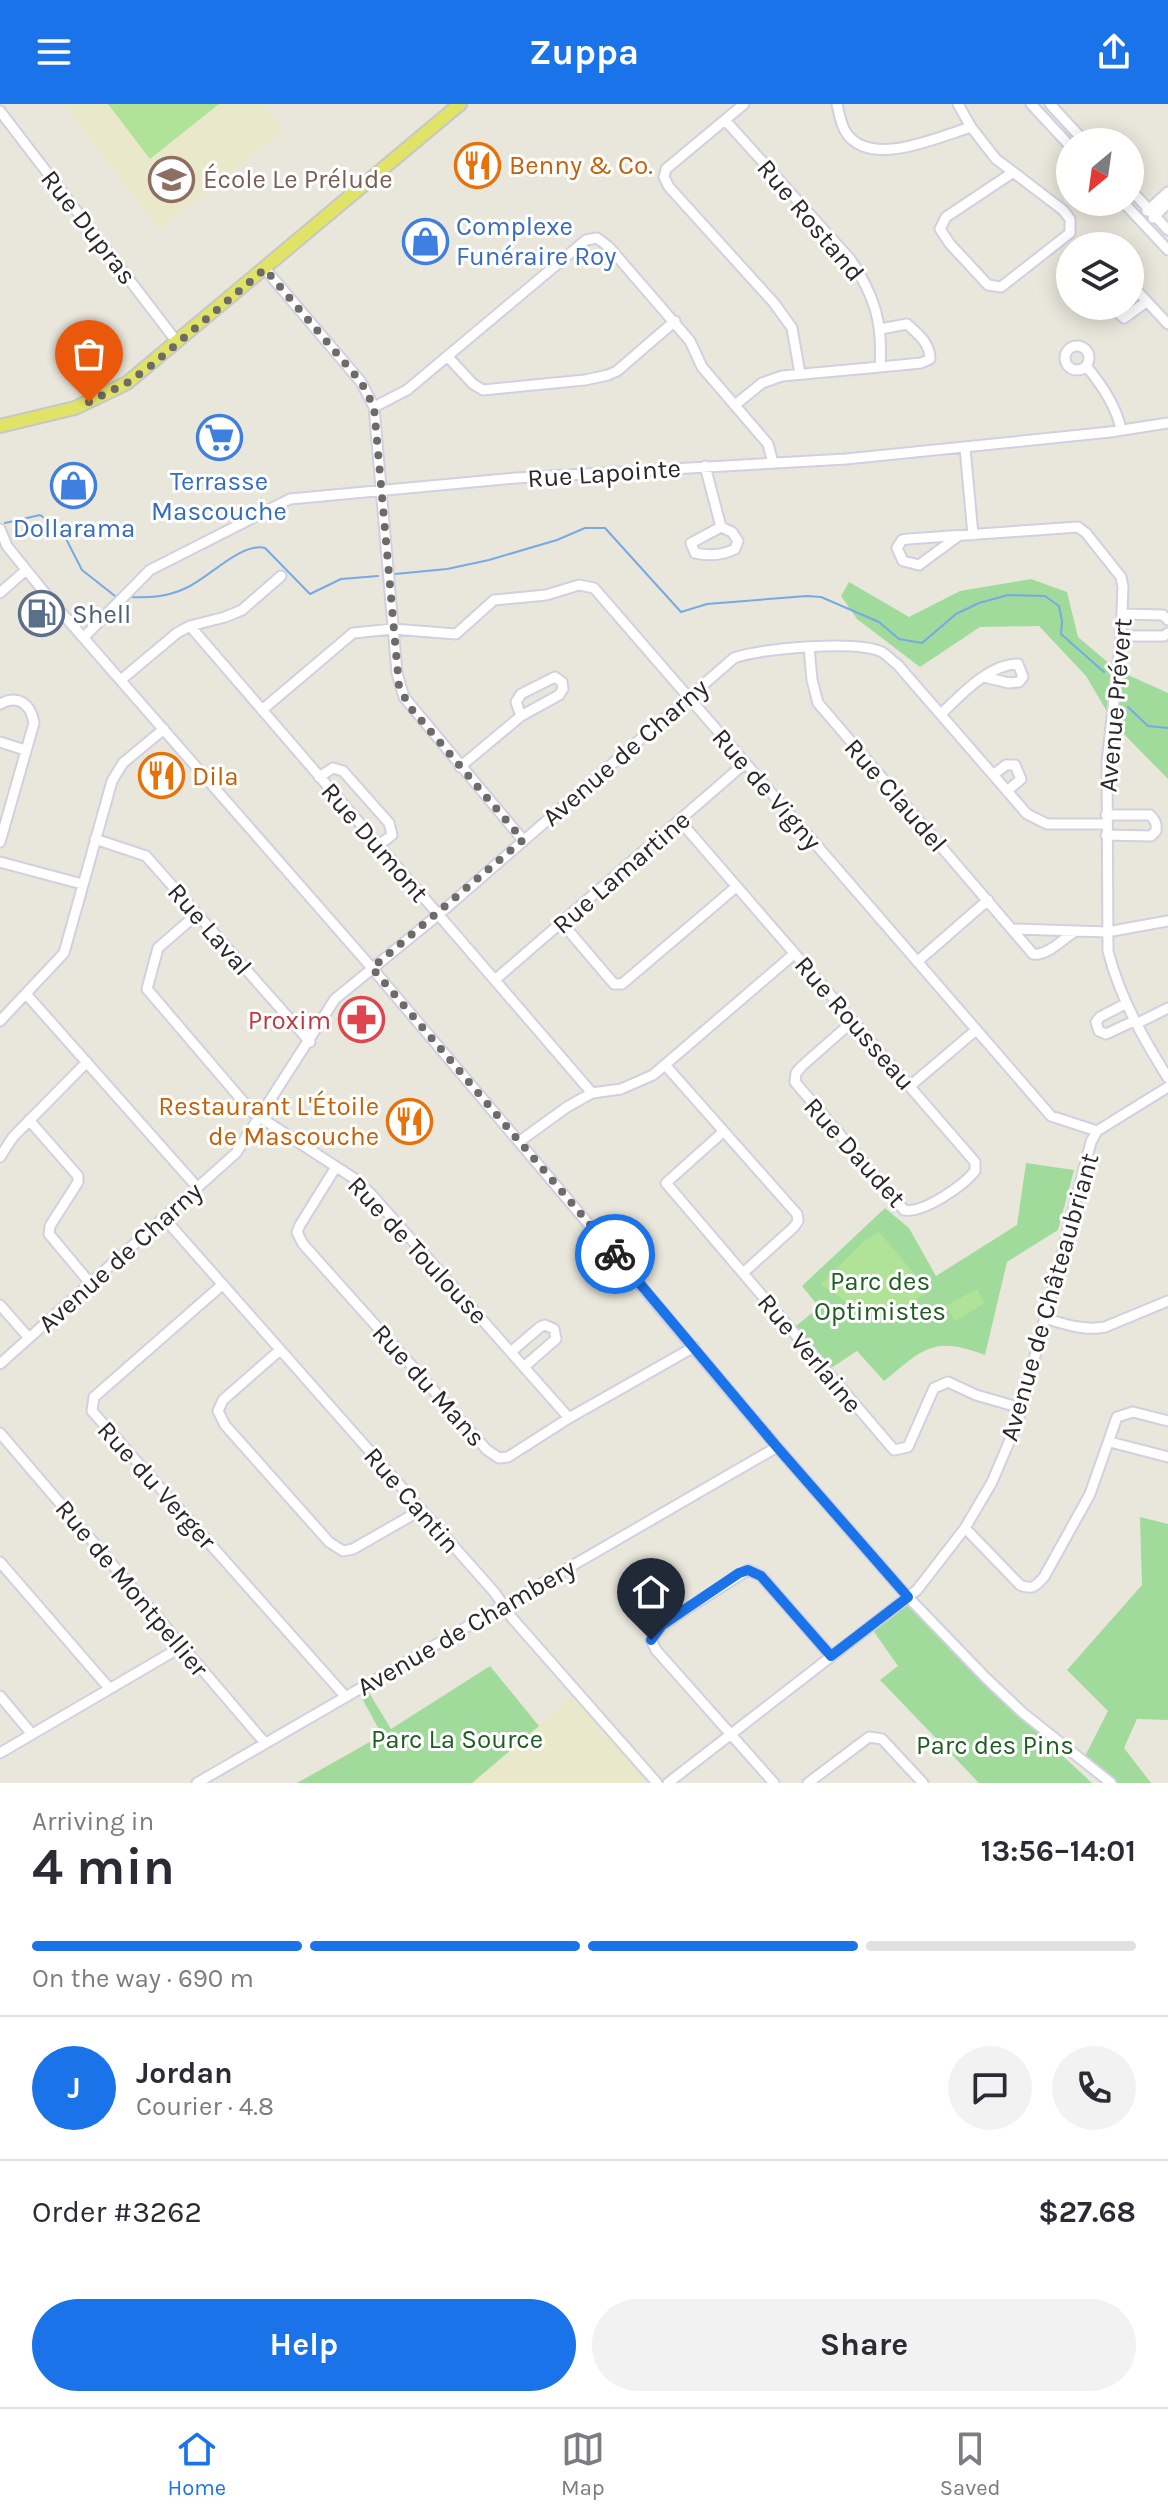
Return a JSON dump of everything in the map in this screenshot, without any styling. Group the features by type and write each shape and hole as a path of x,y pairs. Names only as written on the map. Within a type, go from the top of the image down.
{"main road":[{"path":"0,426 75,408 127,383 460,104"}],"street":[{"path":"744,104 666,169 664,177 669,187 774,303 792,328 800,374"},
{"path":"837,104 845,132 857,144 870,150 887,150 971,127"},
{"path":"958,104 996,159 1063,210 1072,226 1070,233 1001,287 988,285 940,229 946,217 1012,173"},
{"path":"1031,104 1056,131"},
{"path":"1050,104 1072,128"},
{"name":"Rue Dupras","path":"0,111 177,342"},
{"name":"Rue Rostand","path":"725,120 850,259 871,292 880,329 880,367"},
{"path":"1152,213 1168,192"},
{"path":"1142,222 1168,203"},
{"path":"1144,204 1168,230"},
{"path":"1136,216 1168,250"},
{"path":"374,407 407,390 591,238 597,238 609,247 675,321 690,341 702,367 768,444 773,463"},
{"path":"265,269 361,382 374,407 397,673 404,697 523,840"},
{"path":"1144,299 1168,324"},
{"path":"448,357 473,384 483,390 585,380 617,371 675,321"},
{"path":"735,405 762,383 783,375 921,363 930,359 930,350 923,339 907,324 880,329"},
{"path":"1087,367 1097,379 1121,430"},
{"name":"Rue Lapointe","path":"84,637 150,570 290,499 508,479 846,459 1168,423"},
{"path":"957,537 919,565 903,561 897,548 902,540 973,535 965,448"},
{"path":"705,466 721,527"},
{"path":"721,527 732,532 738,541 735,549 715,554 695,553 691,543 721,527"},
{"name":"Avenue Prévert","path":"973,535 1078,527 1121,577 1123,614 1107,762 1108,951 1125,1004 1168,1078"},
{"path":"0,529 7,546 26,570 372,968 777,1447 908,1597 994,1687 1111,1783"},
{"path":"0,593 26,570"},
{"path":"122,679 177,633 242,610 281,576"},
{"name":"Rue de Vigny","path":"393,629 456,634 494,600 546,595 586,584 594,588 1051,1116 1097,1131"},
{"path":"1123,614 1163,615 1168,620"},
{"name":"Rue Dumont","path":"190,626 592,1093"},
{"path":"262,710 353,633 393,629"},
{"path":"1121,636 1164,636 1168,633"},
{"name":"Rue Claudel","path":"809,647 818,703 1033,954 1039,955 1074,932"},
{"name":"Avenue de Charny","path":"0,1364 236,1153 335,999 438,915 734,658 776,648 882,652 897,664 1027,814 1047,824 1150,815 1156,821 1156,831 1151,836 1106,835"},
{"path":"460,767 521,716 559,695 563,689 562,682 555,677 521,694 516,702 521,716"},
{"path":"941,714 984,677"},
{"path":"0,704 11,699 23,701 32,711 34,723 0,842"},
{"path":"0,1021 64,953 112,781 123,763 164,729"},
{"path":"0,742 25,750"},
{"name":"Rue Lamartine","path":"496,979 744,764"},
{"path":"993,775 1006,765 1015,765 1021,779 1007,791"},
{"path":"319,777 333,768 343,771 389,823 392,835 379,845"},
{"name":"Rue Rousseau","path":"680,821 975,1162 975,1171 968,1179 926,1207 913,1212"},
{"name":"Rue Laval","path":"95,839 146,856 310,1042"},
{"path":"0,862 82,884"},
{"path":"562,923 614,984 622,984 736,887"},
{"path":"918,961 988,900"},
{"name":"Rue de Toulouse","path":"197,914 158,948 147,989 252,1112 355,1179 371,1194 569,1418"},
{"path":"1013,929 1107,932 1168,921"},
{"path":"520,1141 592,1093 621,1089 653,1075 794,954"},
{"path":"27,995 197,1187"},
{"path":"1125,1004 1100,1017 1096,1022 1099,1031 1106,1034 1168,1008"},
{"name":"Rue Daudet","path":"853,1021 802,1066 796,1073 795,1082 904,1210 913,1212"},
{"path":"910,1086 976,1030"},
{"path":"0,1157 13,1137 87,1062"},
{"path":"666,1066 797,1214 798,1221 794,1227 743,1273"},
{"name":"Avenue de Châteaubriant","path":"668,1783 908,1597 932,1573 965,1528 992,1482 1021,1408 1087,1156 1097,1131 1168,1087"},
{"path":"29,1120 78,1176 78,1182 50,1226 49,1234 90,1283"},
{"name":"Rue Verlaine","path":"723,1132 666,1183 894,1450 908,1447 934,1388 940,1384 948,1382 976,1395 1021,1408"},
{"name":"Rue du Mans","path":"336,1167 300,1225 297,1232 303,1244 487,1450 499,1458 508,1457 569,1418 694,1347"},
{"name":"Rue Cantin","path":"164,1218 657,1783"},
{"name":"Rue du Verger","path":"222,1285 94,1397 92,1411 345,1696"},
{"path":"1044,1318 1094,1329 1168,1301"},
{"path":"0,1305 29,1338"},
{"path":"512,1351 540,1327 554,1329 556,1339 525,1366"},
{"path":"280,1350 223,1400 218,1411 225,1425 329,1542 343,1551 353,1549 421,1510"},
{"path":"965,1528 1020,1585 1035,1587 1044,1577 1090,1494 1117,1417 1127,1413 1168,1421"},
{"name":"Rue de Montpellier","path":"0,1433 265,1743"},
{"path":"1110,1442 1168,1457"},
{"name":"Avenue de Chambery","path":"197,1783 777,1447"},
{"path":"0,1562 109,1688"},
{"path":"774,1783 656,1650 651,1640 662,1625 748,1570 761,1576 831,1656"},
{"path":"0,1753 181,1647"},
{"path":"0,1696 31,1733"},
{"path":"808,1783 869,1737 877,1737 923,1783"}],"shaded area":[{"name":"École Le Prélude","path":"63,104 264,104 285,129 159,230"},
{"path":"575,1692 657,1783 472,1783 539,1726"}],"green space":[{"path":"108,104 219,104 150,159"},
{"path":"1031,579 1067,592 1078,637 1117,670 1168,693 1168,779 1115,725 1086,676 1039,626 980,627 920,667 857,619 841,596 849,582 909,617 960,591"},
{"name":"Parc des Optimistes","path":"1026,1163 1074,1170 1058,1230 1007,1262 985,1355 952,1346 930,1348 884,1381 857,1351 825,1372 790,1331 819,1307 802,1286 885,1208 909,1228 936,1276 1017,1225"},
{"path":"879,1232 929,1291 897,1311 874,1315 851,1305 821,1284 865,1240"},
{"path":"977,1289 985,1303 955,1321 946,1306"},
{"path":"1140,1517 1168,1524 1168,1720 1137,1719 1124,1748 1151,1783 1111,1783 1083,1760 1108,1711 1067,1670 1142,1585"},
{"name":"Parc des Pins","path":"906,1606 915,1609 997,1695 1092,1783 979,1783 880,1680 898,1666 872,1629"},
{"name":"Parc La Source","path":"490,1666 539,1726 472,1783 297,1783 382,1735 358,1691 365,1686 391,1729"}],"waterway":[{"path":"5,523 40,515 61,529 82,570 115,596"},
{"path":"395,574 447,569 489,560 557,540 585,528 605,528 681,612 707,604 821,597 879,622 899,639 922,643 956,614 979,603 1008,595 1045,596 1059,606 1061,634 1104,672"},
{"path":"130,597 158,596 179,591 236,555 256,548 265,548 310,594 341,579 378,576"},
{"path":"1128,707 1148,726 1168,728"}],"way so far":[{"path":"89,402 127,383 152,365 265,269 361,382 374,407 399,686 409,706 523,840 372,968 615,1254"}],"place":[{"name":"Benny & Co.","path":"478,165"},
{"name":"École Le Prélude","path":"172,179"},
{"name":"Complexe Funéraire Roy","path":"425,241"},
{"name":"Terrasse Mascouche","path":"219,438"},
{"name":"Dollarama","path":"74,485"},
{"name":"Shell","path":"41,614"},
{"name":"Dila","path":"161,776"},
{"name":"Proxim","path":"362,1020"},
{"name":"Restaurant L'Étoile de Mascouche","path":"410,1121"}],"route":[{"path":"615,1254 908,1597 831,1656 761,1576 748,1570 662,1625 651,1640"}]}
